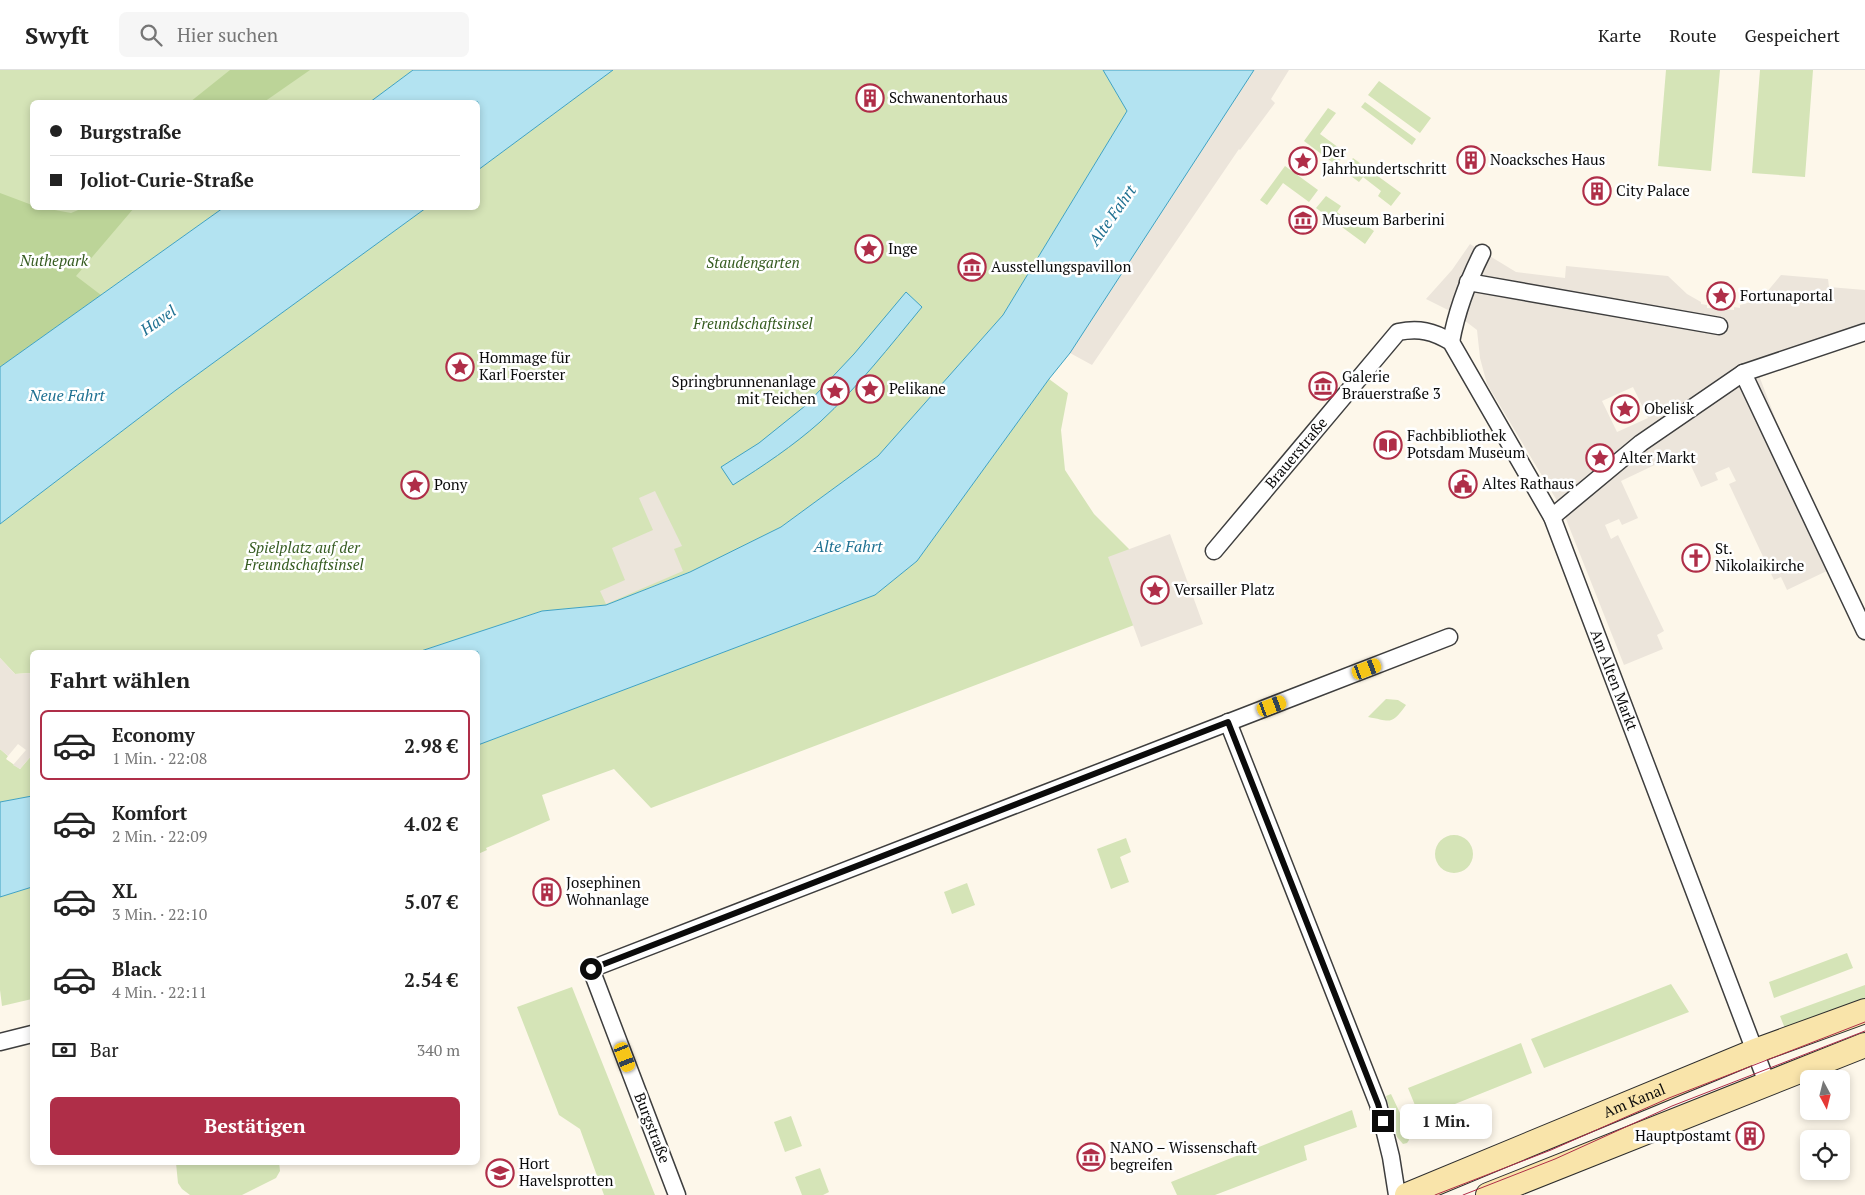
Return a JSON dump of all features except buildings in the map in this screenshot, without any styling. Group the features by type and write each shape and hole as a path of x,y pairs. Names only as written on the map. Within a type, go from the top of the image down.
{"street":[{"path":"1451,342 1456,314 1482,252"},
{"path":"1468,282 1719,326"},
{"name":"Brauerstraße","path":"1214,551 1398,332 1426,330 1451,342"},
{"path":"1552,517 1641,443 1742,373 1865,332"},
{"name":"Am Alten Markt","path":"1451,342 1552,517 1767,1083"},
{"path":"1742,373 1865,631"},
{"name":"Burgstraße","path":"677,1195 591,969 1449,637"},
{"path":"1228,722 1378,1104 1391,1156 1397,1195"},
{"name":"Am Kanal","path":"1407,1195 1755,1051 1865,1012"},
{"path":"0,1042 30,1034"},
{"path":"1488,1195 1865,1045"}],"green space":[{"name":"Nuthepark","path":"0,70 413,70 373,100 30,100 30,210 220,210 0,367"},
{"path":"230,70 310,70 267,100 192,100"},
{"name":"Freundschaftsinsel","path":"613,70 1103,70 1127,111 1003,315 878,456 781,527 702,567 606,605 542,611 424,650 30,650 30,673 15,674 0,658 0,524 176,390 423,210 480,210 480,169"},
{"path":"1666,70 1720,70 1711,171 1658,166"},
{"path":"1760,70 1813,70 1805,177 1752,173"},
{"path":"1379,81 1431,118 1420,133 1368,95"},
{"path":"1365,102 1416,139 1412,145 1361,107"},
{"path":"1328,108 1336,113 1320,134 1346,153 1336,165 1304,141"},
{"path":"1353,158 1401,193 1391,206 1378,196 1381,191 1363,177 1359,182 1344,171"},
{"path":"1285,166 1318,190 1309,202 1283,183 1267,205 1260,200"},
{"path":"0,193 30,204 30,210 55,210 71,213 78,210 132,210 76,276 101,295 0,367"},
{"path":"1326,196 1341,206 1337,212 1355,226 1360,221 1374,231 1365,244 1316,208"},
{"path":"1049,379 1068,393 1061,430 1065,470 1094,514 1142,562 1158,616 651,808 614,769 542,795 550,820 486,848 487,850 480,853 480,744 875,595 917,561"},
{"path":"1386,699 1398,700 1406,705 1397,716 1390,720 1368,717"},
{"path":"0,749 8,756 6,759 20,769 30,757 30,796 0,802"},
{"path":"1454,835 1468,840 1473,854 1468,868 1454,873 1440,868 1435,854 1440,840"},
{"path":"1126,838 1131,852 1120,857 1129,882 1111,889 1097,849"},
{"path":"967,883 975,905 952,914 944,892"},
{"path":"30,888 30,999 2,1006 0,990 0,897"},
{"path":"1847,953 1853,968 1774,998 1769,982"},
{"path":"1671,984 1689,1012 1544,1068 1531,1039"},
{"path":"1865,985 1865,1002 1786,1031 1780,1016"},
{"path":"572,987 655,1195 604,1195 580,1129 559,1115 517,1007"},
{"path":"1521,1043 1532,1073 1435,1112 1440,1125 1425,1130 1408,1088"},
{"path":"1391,1094 1409,1140 1407,1143 1403,1144 1397,1137 1386,1096"},
{"path":"1352,1110 1357,1127 1304,1146 1307,1160 1215,1195 1177,1195 1171,1182"},
{"path":"791,1116 802,1146 785,1152 774,1122"},
{"path":"176,1165 279,1165 280,1171 276,1178 242,1195 190,1195 178,1183"},
{"path":"820,1168 829,1192 823,1195 802,1195 795,1177"}],"shaded area":[{"path":"1254,70 1289,70 1271,99 1275,103 1239,149 1092,365 1070,353"},
{"name":"Alter Markt","path":"1470,244 1516,272 1565,278 1566,266 1668,276 1687,294 1701,302 1701,304 1707,305 1707,308 1734,310 1734,307 1740,308 1740,305 1751,302 1766,293 1781,275 1828,279 1829,287 1865,290 1865,331 1758,373 1833,568 1787,590 1781,577 1774,580 1729,484 1736,481 1729,467 1715,473 1718,480 1701,487 1684,451 1621,481 1638,518 1622,525 1619,519 1605,525 1611,539 1618,535 1664,631 1657,635 1663,649 1624,665 1562,509 1487,384 1480,358 1477,330 1456,314 1426,299 1452,270","holes":["1633,387 1648,418 1617,432 1602,401"]},
{"path":"655,491 682,546 674,549 683,571 606,604 600,591 625,580 612,548 653,530 639,498"},
{"name":"Versailler Platz","path":"1170,534 1203,624 1141,647 1108,557"},
{"path":"0,658 15,674 30,673 30,757 20,769 13,765 26,750 18,744 8,756 0,749"}],"water":[{"path":"413,70 613,70 480,169 480,100 373,100"},
{"name":"Alte Fahrt","path":"1103,70 1254,70 1070,353 1049,379 917,561 875,595 480,744 480,650 424,650 542,611 606,605 690,572 781,527 878,456 1003,315 1127,111"},
{"name":"Neue Fahrt","path":"220,210 423,210 176,390 0,524 0,367"},
{"name":"Springbrunnenanlage mit Teichen","path":"906,292 922,307 861,381 810,431 733,485 721,467 759,443 805,406 854,354"},
{"path":"30,796 30,888 0,897 0,802"}],"tram line":[{"path":"1435,1195 1551,1150 1669,1098 1865,1022"},
{"path":"1463,1195 1555,1159 1672,1106 1865,1031"}],"place":[{"name":"Schwanentorhaus","path":"870,98"},
{"name":"Noacksches Haus","path":"1471,160"},
{"name":"Der Jahrhundertschritt","path":"1303,161"},
{"name":"City Palace","path":"1597,191"},
{"name":"Museum Barberini","path":"1303,220"},
{"name":"Inge","path":"869,249"},
{"name":"Ausstellungspavillon","path":"972,267"},
{"name":"Fortunaportal","path":"1721,296"},
{"name":"Hommage für Karl Foerster","path":"460,367"},
{"name":"Galerie Brauerstraße 3","path":"1323,386"},
{"name":"Pelikane","path":"870,389"},
{"name":"Springbrunnenanlage mit Teichen","path":"835,391"},
{"name":"Obelisk","path":"1625,409"},
{"name":"Fachbibliothek Potsdam Museum","path":"1388,445"},
{"name":"Alter Markt","path":"1600,458"},
{"name":"Altes Rathaus","path":"1463,484"},
{"name":"Pony","path":"415,485"},
{"name":"St. Nikolaikirche","path":"1696,558"},
{"name":"Versailler Platz","path":"1155,590"},
{"name":"Josephinen Wohnanlage","path":"547,892"},
{"name":"Hauptpostamt","path":"1750,1136"},
{"name":"NANO – Wissenschaft begreifen","path":"1091,1157"},
{"name":"Hort Havelsprotten","path":"500,1173"}],"route":[{"path":"591,969 1228,722 1383,1121"}],"park label":[{"name":"Staudengarten","path":"753,263"},
{"name":"Spielplatz auf der Freundschaftsinsel","path":"304,556"}],"water label":[{"name":"Havel","path":"158,320"}]}
